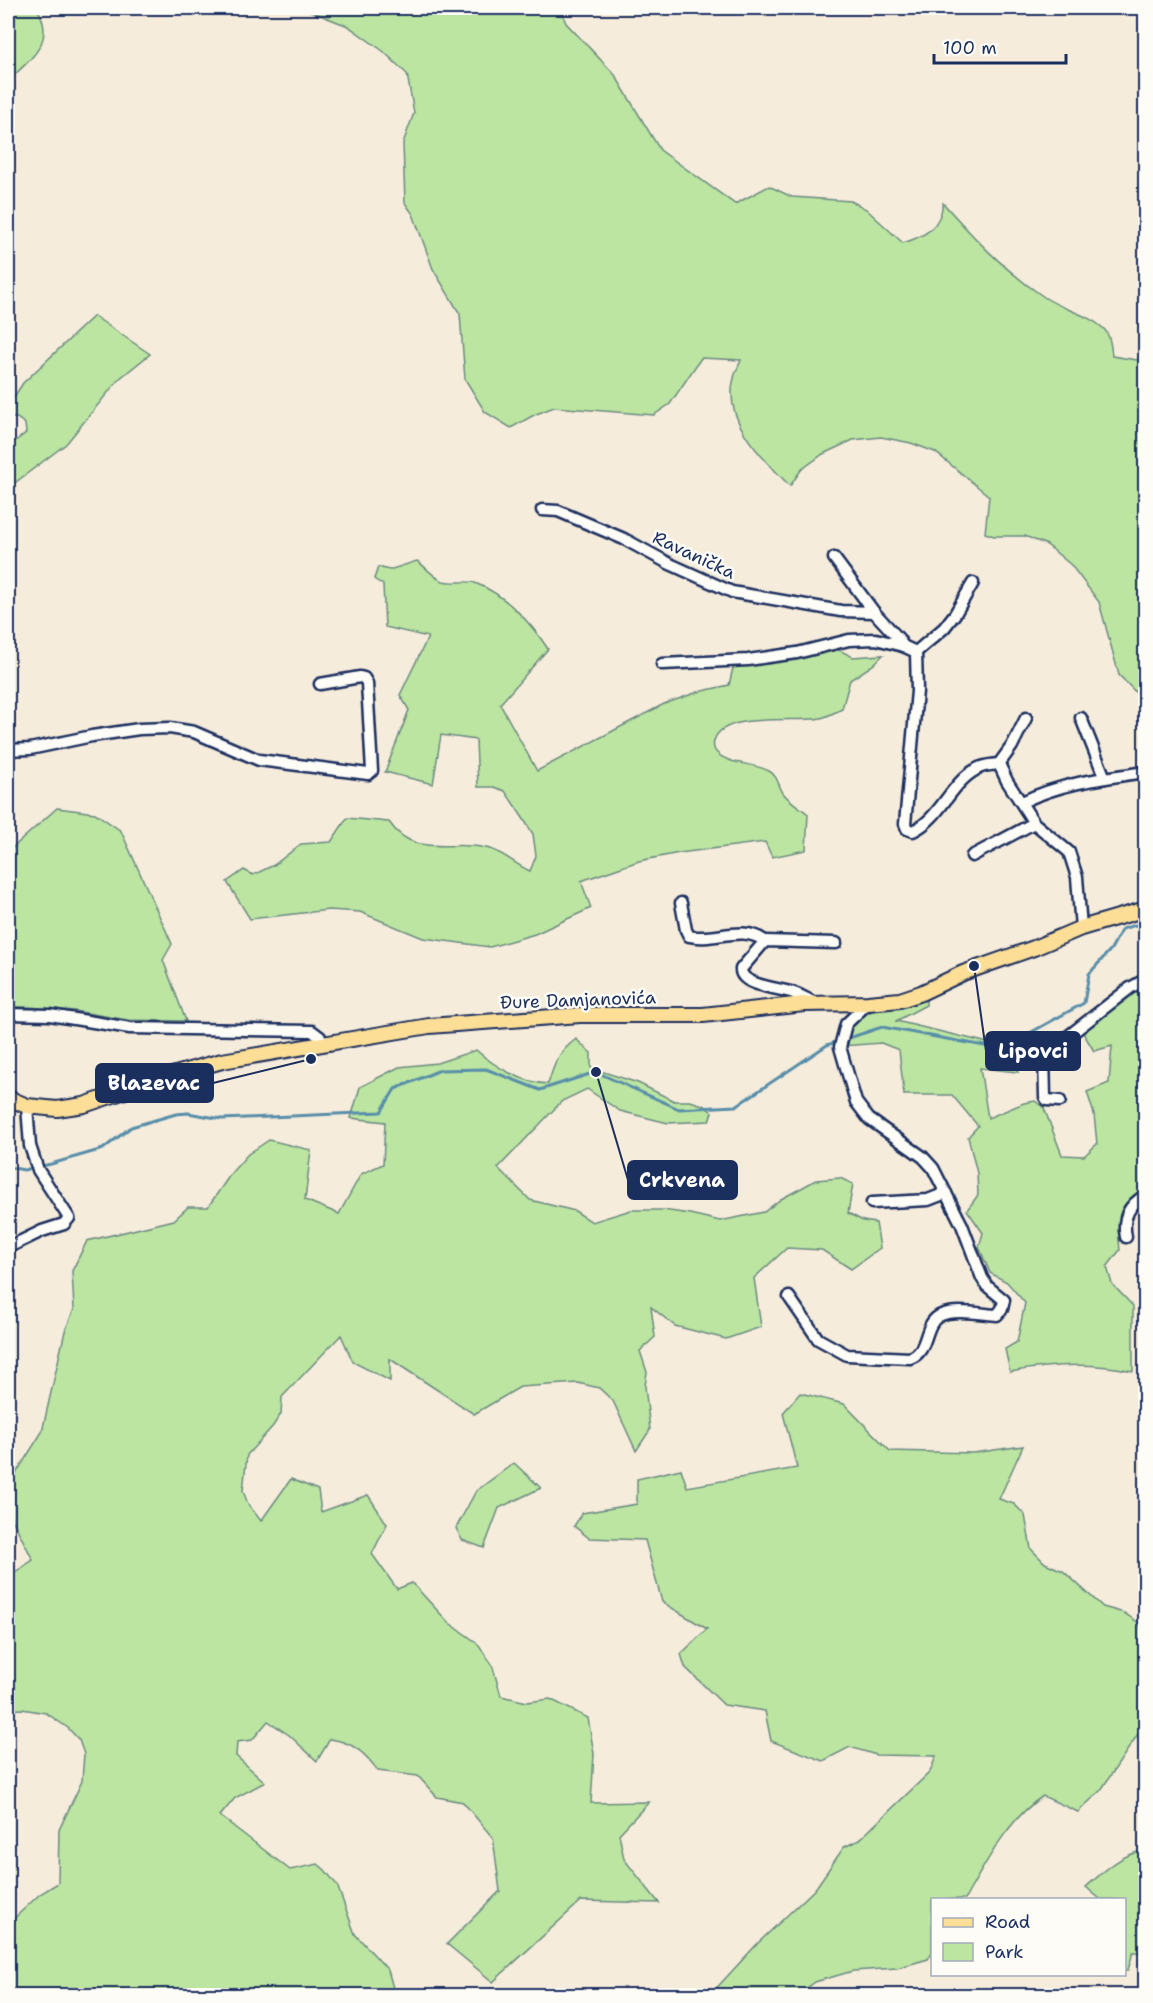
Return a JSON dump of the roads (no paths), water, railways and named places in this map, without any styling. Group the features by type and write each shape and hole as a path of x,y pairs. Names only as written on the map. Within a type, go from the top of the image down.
{"main road":[{"name":"Đure Damjanovića","path":"8,1098 27,1106 57,1109 84,1105 222,1060 404,1029 580,1015 703,1015 817,1004 900,1000 921,993 963,973 1034,948 1081,928 1146,909"}],"street":[{"name":"Ravanička","path":"542,510 558,511 624,539 670,564 732,591 841,611 874,612"},
{"path":"834,558 874,612 903,646"},
{"path":"916,652 944,628 973,583"},
{"path":"662,664 748,660 796,653 849,640 876,639 916,652"},
{"path":"916,652 917,690 905,824 907,829 913,831 933,817 955,787 978,768 999,764 1026,718"},
{"path":"8,750 30,749 139,729 171,728 194,732 259,760 368,774 372,771 367,683 364,678 360,677 320,684"},
{"path":"1081,718 1105,778"},
{"path":"999,764 1034,823 1069,852 1077,877 1081,928"},
{"path":"1022,802 1049,790 1146,772"},
{"path":"972,856 1034,823"},
{"path":"681,903 689,936 744,933 756,935 765,941 836,943"},
{"path":"765,941 742,967 741,975 756,983 794,993 817,1004"},
{"path":"1060,1101 1047,1100 1045,1096 1044,1055 1130,988 1146,979"},
{"path":"789,1297 818,1339 847,1355 910,1358 921,1352 929,1330 940,1316 968,1312 998,1315 1004,1300 987,1286 982,1278 972,1248 933,1168 923,1157 869,1119 856,1102 841,1041 846,1024 868,1003"},
{"path":"8,1014 50,1015 130,1028 312,1031 320,1036 324,1044"},
{"path":"9,1247 69,1221 68,1215 36,1166 30,1146 27,1106"},
{"path":"872,1203 928,1200 946,1193"},
{"path":"1126,1237 1123,1223 1135,1200 1146,1194"}],"waterway":[{"path":"846,1039 882,1027 1001,1049 1084,1003 1089,974 1111,949 1122,929 1146,922"},
{"path":"8,1167 24,1170 103,1149 131,1127 176,1114 188,1113 222,1119 381,1112 395,1089 440,1070 486,1069 540,1090 596,1072 679,1109 736,1106 827,1045 839,1041"}],"place":[{"name":"Lipovci","path":"974,966"},
{"name":"Blazevac","path":"311,1059"},
{"name":"Crkvena","path":"596,1072"}]}
